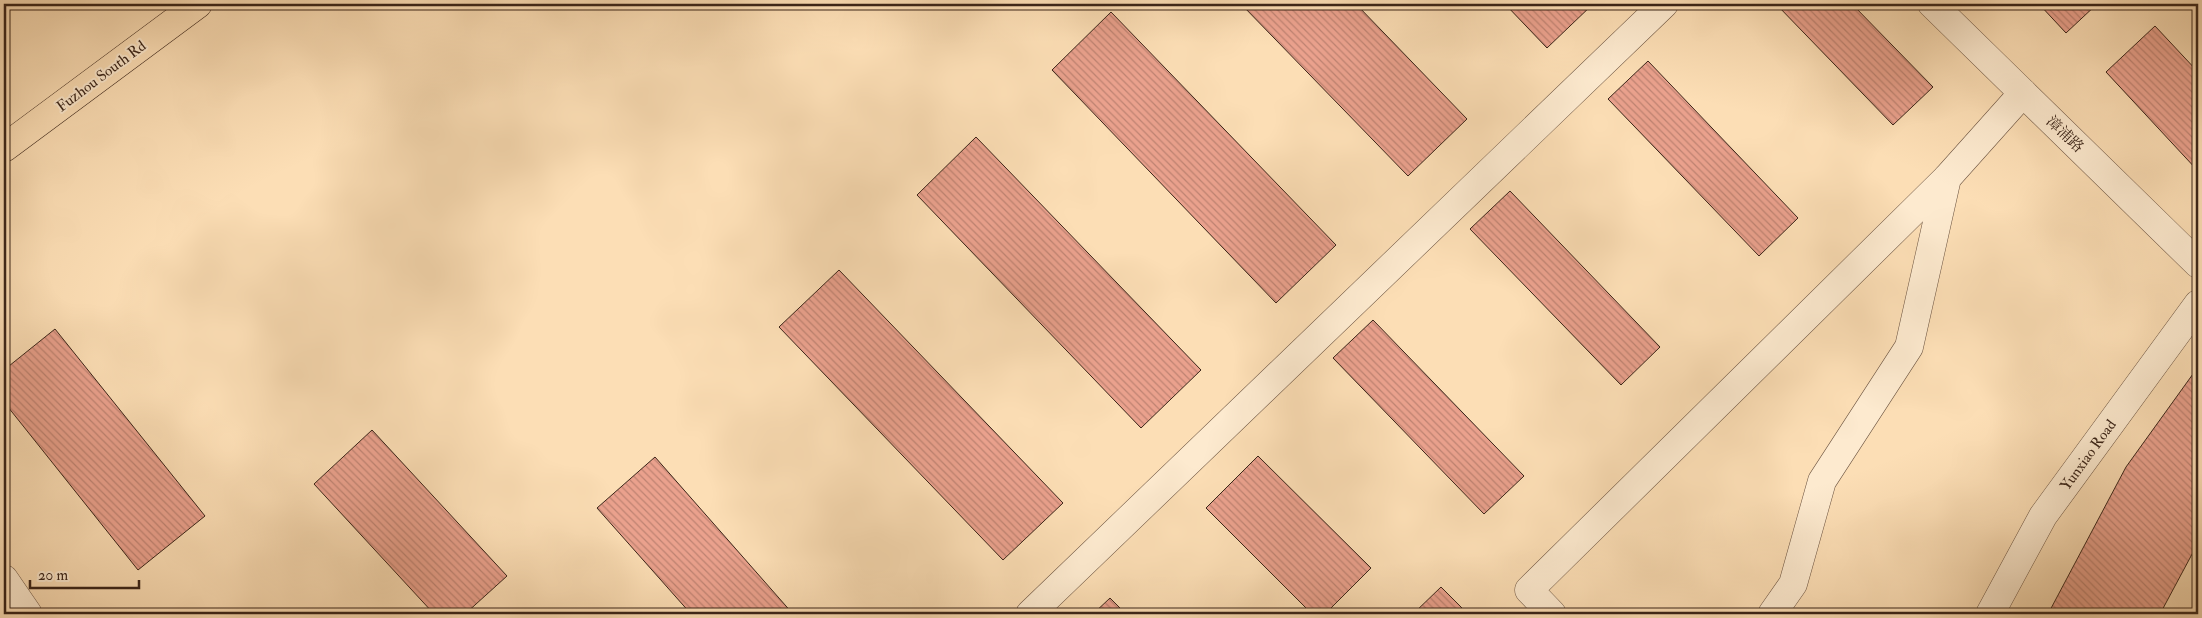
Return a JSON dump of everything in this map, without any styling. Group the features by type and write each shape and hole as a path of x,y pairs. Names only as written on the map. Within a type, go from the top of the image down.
{"main road":[{"name":"Fuzhou South Rd","path":"4,148 198,4"}],"street":[{"path":"1030,614 1664,4"},
{"name":"漳浦路","path":"1932,4 2198,264"},
{"path":"1552,614 1529,590 1947,178 2024,93"},
{"path":"1772,614 1794,584 1822,481 1909,347 1947,178"},
{"name":"Yunxiao Road","path":"1990,614 2043,516 2198,304"},
{"path":"4,579 28,614"}],"building":[{"path":"1241,4 1356,4 1467,119 1408,176"},
{"path":"1505,4 1593,4 1547,48"},
{"path":"1776,4 1852,4 1933,87 1893,125"},
{"path":"2039,4 2097,4 2066,33"},
{"path":"1111,12 1336,245 1276,303 1052,70"},
{"path":"2155,26 2198,72 2198,171 2106,72"},
{"path":"1648,61 1798,218 1759,256 1608,99"},
{"path":"976,137 1201,370 1141,428 917,195"},
{"path":"1510,191 1660,347 1621,385 1470,229"},
{"path":"839,270 1063,503 1003,560 779,327"},
{"path":"1373,320 1524,476 1484,514 1333,358"},
{"path":"55,329 205,516 138,570 4,402 4,370"},
{"path":"2198,367 2198,543 2160,614 2048,614 2126,467"},
{"path":"372,430 507,576 465,614 434,614 314,484"},
{"path":"1258,456 1371,568 1325,614 1312,614 1206,508"},
{"path":"655,457 793,614 691,614 597,508"},
{"path":"1441,587 1468,614 1413,614"},
{"path":"1110,598 1126,614 1093,614"}]}
